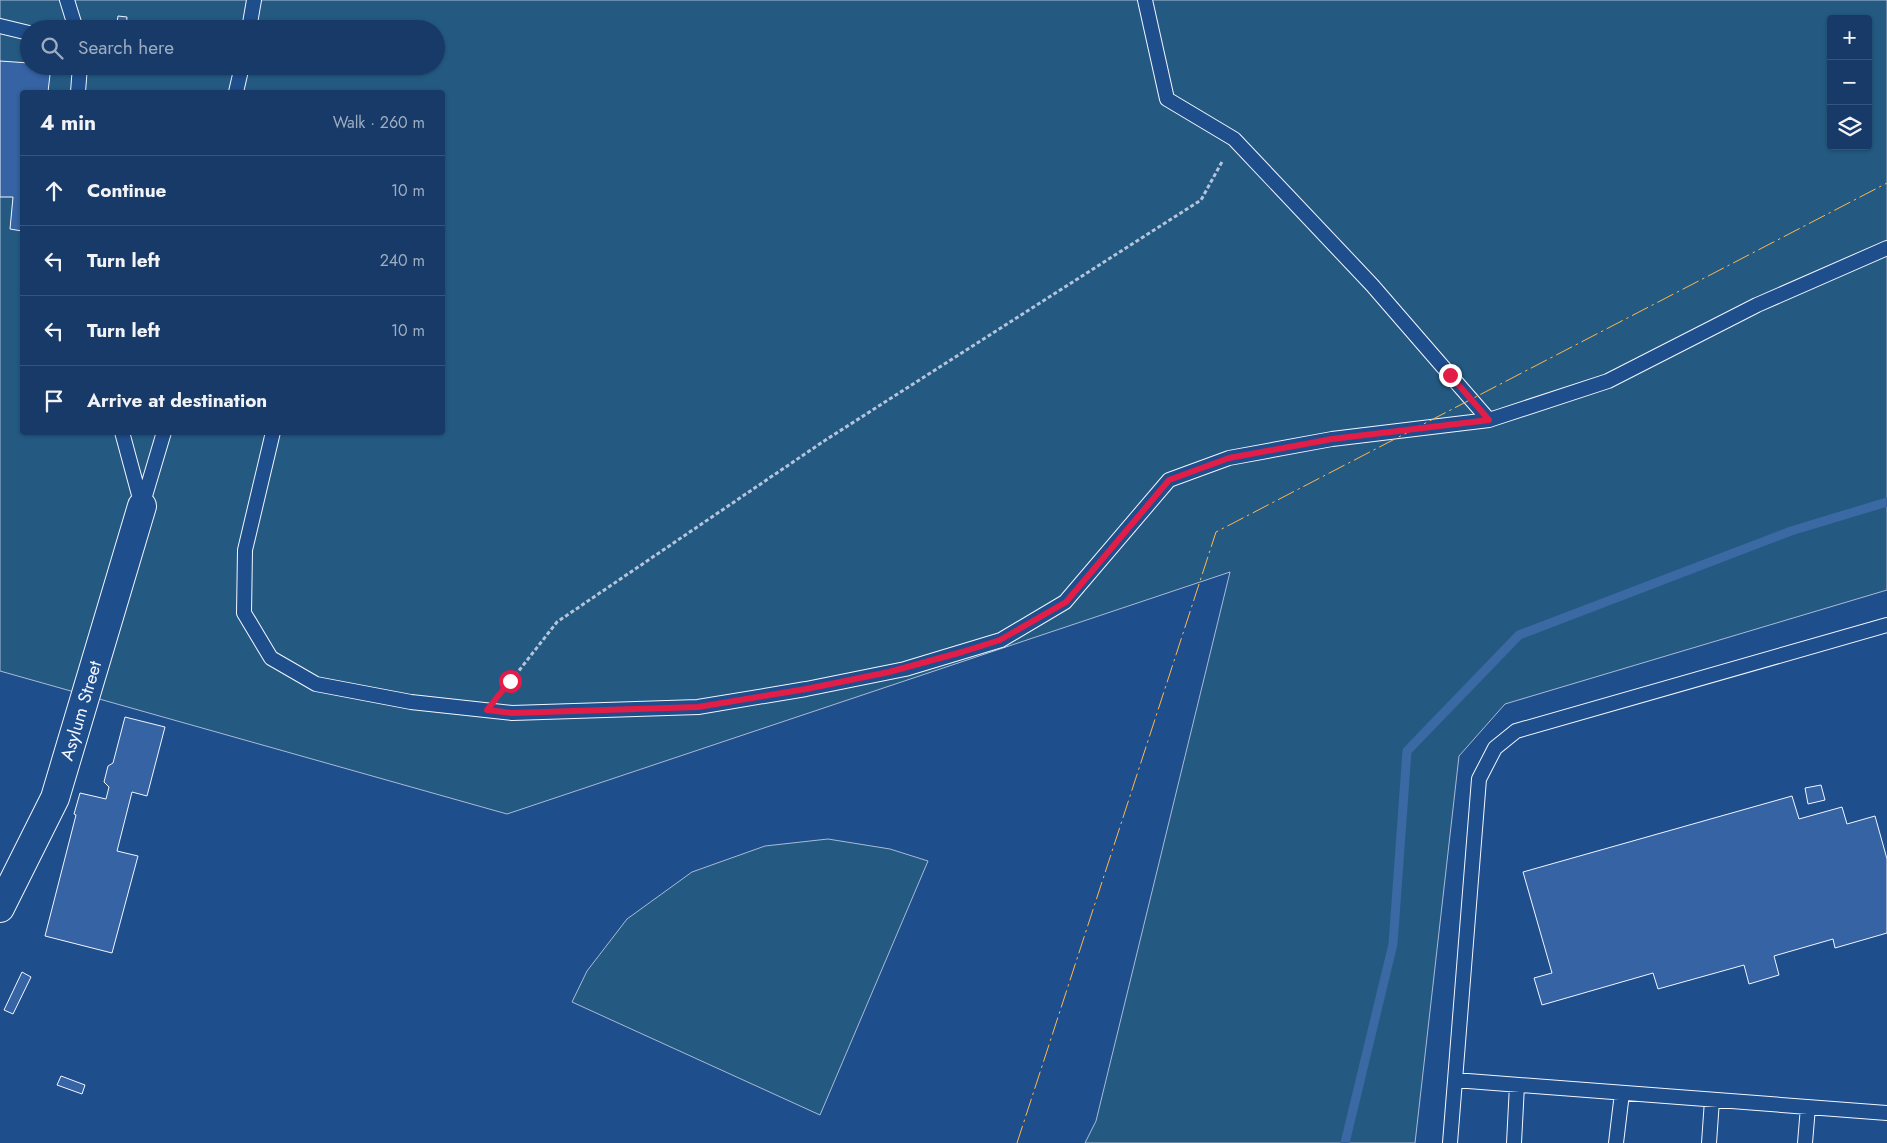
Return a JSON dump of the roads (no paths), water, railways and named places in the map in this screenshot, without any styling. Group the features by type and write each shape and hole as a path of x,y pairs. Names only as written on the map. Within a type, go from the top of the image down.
{"street":[{"name":"Asylum Street","path":"0,908 55,798 142,506"}],"lane":[{"path":"67,0 73,20"},
{"path":"251,20 254,0"},
{"path":"1145,0 1167,99 1234,139 1372,285 1489,420"},
{"path":"0,26 20,32"},
{"path":"78,90 79,75"},
{"path":"236,90 240,75"},
{"path":"272,435 245,550 244,613 270,658 316,684 411,702 521,713 698,707 806,689 905,669 1000,640 1066,602 1169,480 1238,456 1332,439 1489,420 1608,381 1756,305 1887,248"},
{"path":"123,435 142,506"},
{"path":"142,506 163,435"},
{"path":"1450,1143 1479,779 1495,748 1516,731 1887,625"},
{"path":"1455,1080 1887,1113"},
{"path":"1514,1143 1517,1085"},
{"path":"1616,1143 1622,1093"},
{"path":"1709,1143 1712,1100"},
{"path":"1805,1143 1808,1107"}],"waterway":[{"path":"1345,1143 1393,944 1407,751 1519,635 1791,531 1887,502"}]}
